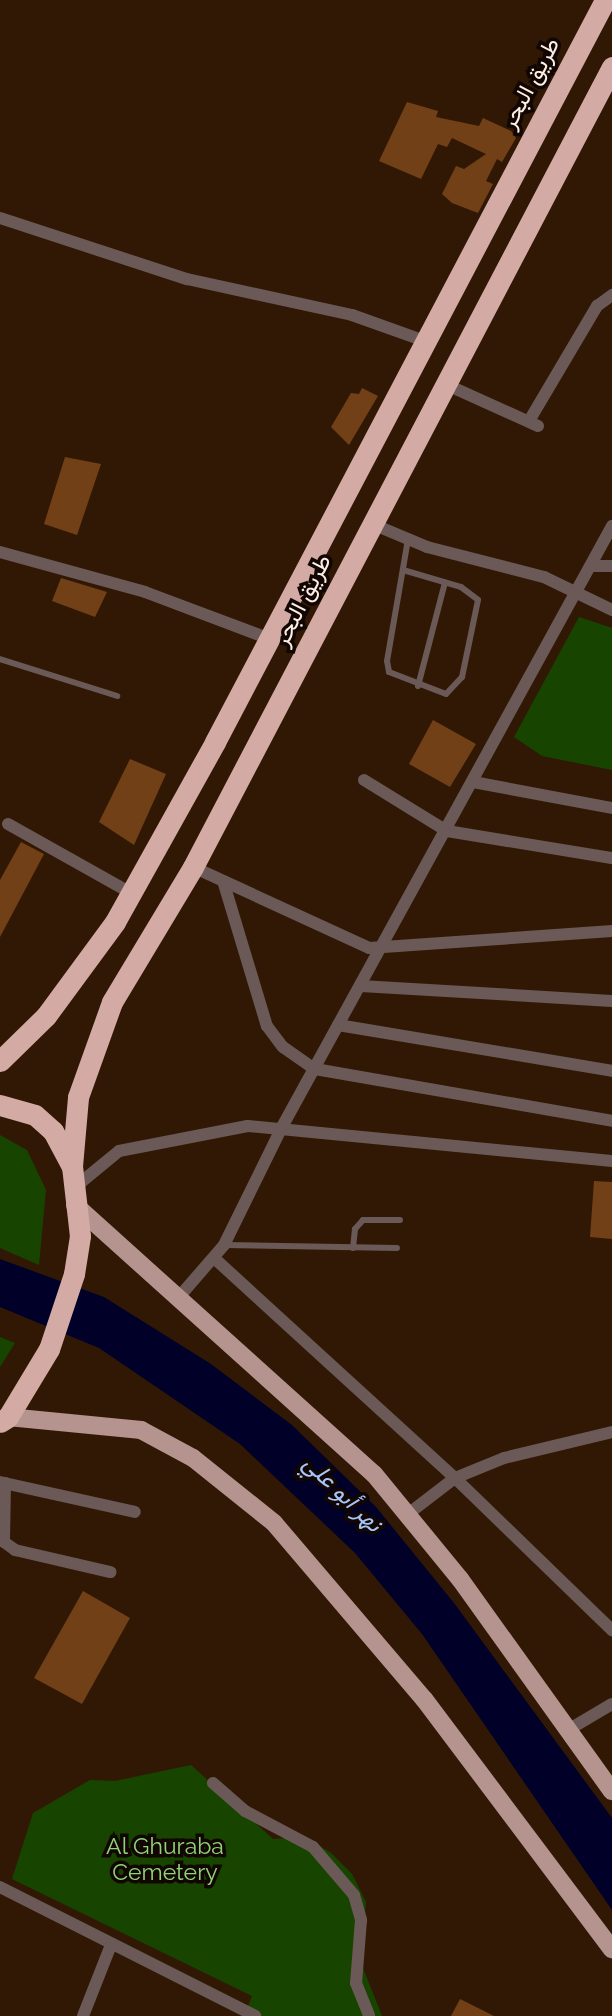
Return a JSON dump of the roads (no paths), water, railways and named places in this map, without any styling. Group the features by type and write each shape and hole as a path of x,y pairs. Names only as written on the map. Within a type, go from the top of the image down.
{"highway":[{"name":"طريق البحر","path":"0,1060 46,1016 131,893 270,639 422,340 604,0"},
{"name":"طريق البحر","path":"72,1166 79,1097 112,1002 193,867 370,523 612,67"},
{"path":"0,1105 35,1115 53,1131 72,1166 80,1236 74,1274 49,1349 4,1419"}],"main road":[{"path":"75,1196 179,1297 374,1474 408,1514 612,1791"},
{"path":"4,1419 141,1430 193,1458 274,1523 424,1699 612,1949"}],"street":[{"path":"0,218 187,279 352,315 422,340"},
{"path":"445,384 533,424 597,306 612,295"},
{"path":"370,523 408,539 544,577 612,610"},
{"path":"179,1297 224,1245 282,1127 383,950 578,594 612,526"},
{"path":"0,552 145,593 270,639"},
{"path":"592,566 612,566"},
{"path":"364,780 447,831 612,859"},
{"path":"473,782 612,808"},
{"path":"8,824 131,893"},
{"path":"193,867 224,884 361,946 383,950 612,931"},
{"path":"224,884 267,1026 284,1047 315,1069 612,1121"},
{"path":"361,986 612,1001"},
{"path":"338,1025 612,1071"},
{"path":"75,1196 103,1162 134,1146 248,1126 282,1127 612,1161"},
{"path":"214,1258 455,1478 612,1630"},
{"path":"408,1514 455,1478 504,1458 612,1432"},
{"path":"110,1573 15,1550 4,1542 3,1483 135,1512"},
{"path":"568,1730 612,1704"},
{"path":"213,1783 245,1811 313,1847 354,1895 361,1920 356,1983 369,2016"},
{"path":"0,1887 255,2016"},
{"path":"83,2016 111,1945"}],"lane":[{"path":"403,570 461,587 478,600 479,612 455,687 446,694 418,686 389,672 387,661 408,539"},
{"path":"418,686 445,582"},
{"path":"0,659 117,696"},
{"path":"354,1248 359,1223 400,1220"},
{"path":"224,1245 397,1248"}],"water":[{"name":"نهر أبو علي","path":"0,1259 104,1297 211,1364 292,1425 376,1507 454,1603 612,1818 612,1910 422,1634 355,1553 240,1444 99,1348 0,1307"}],"park label":[{"name":"Al Ghuraba Cemetery","path":"165,1859"}]}
